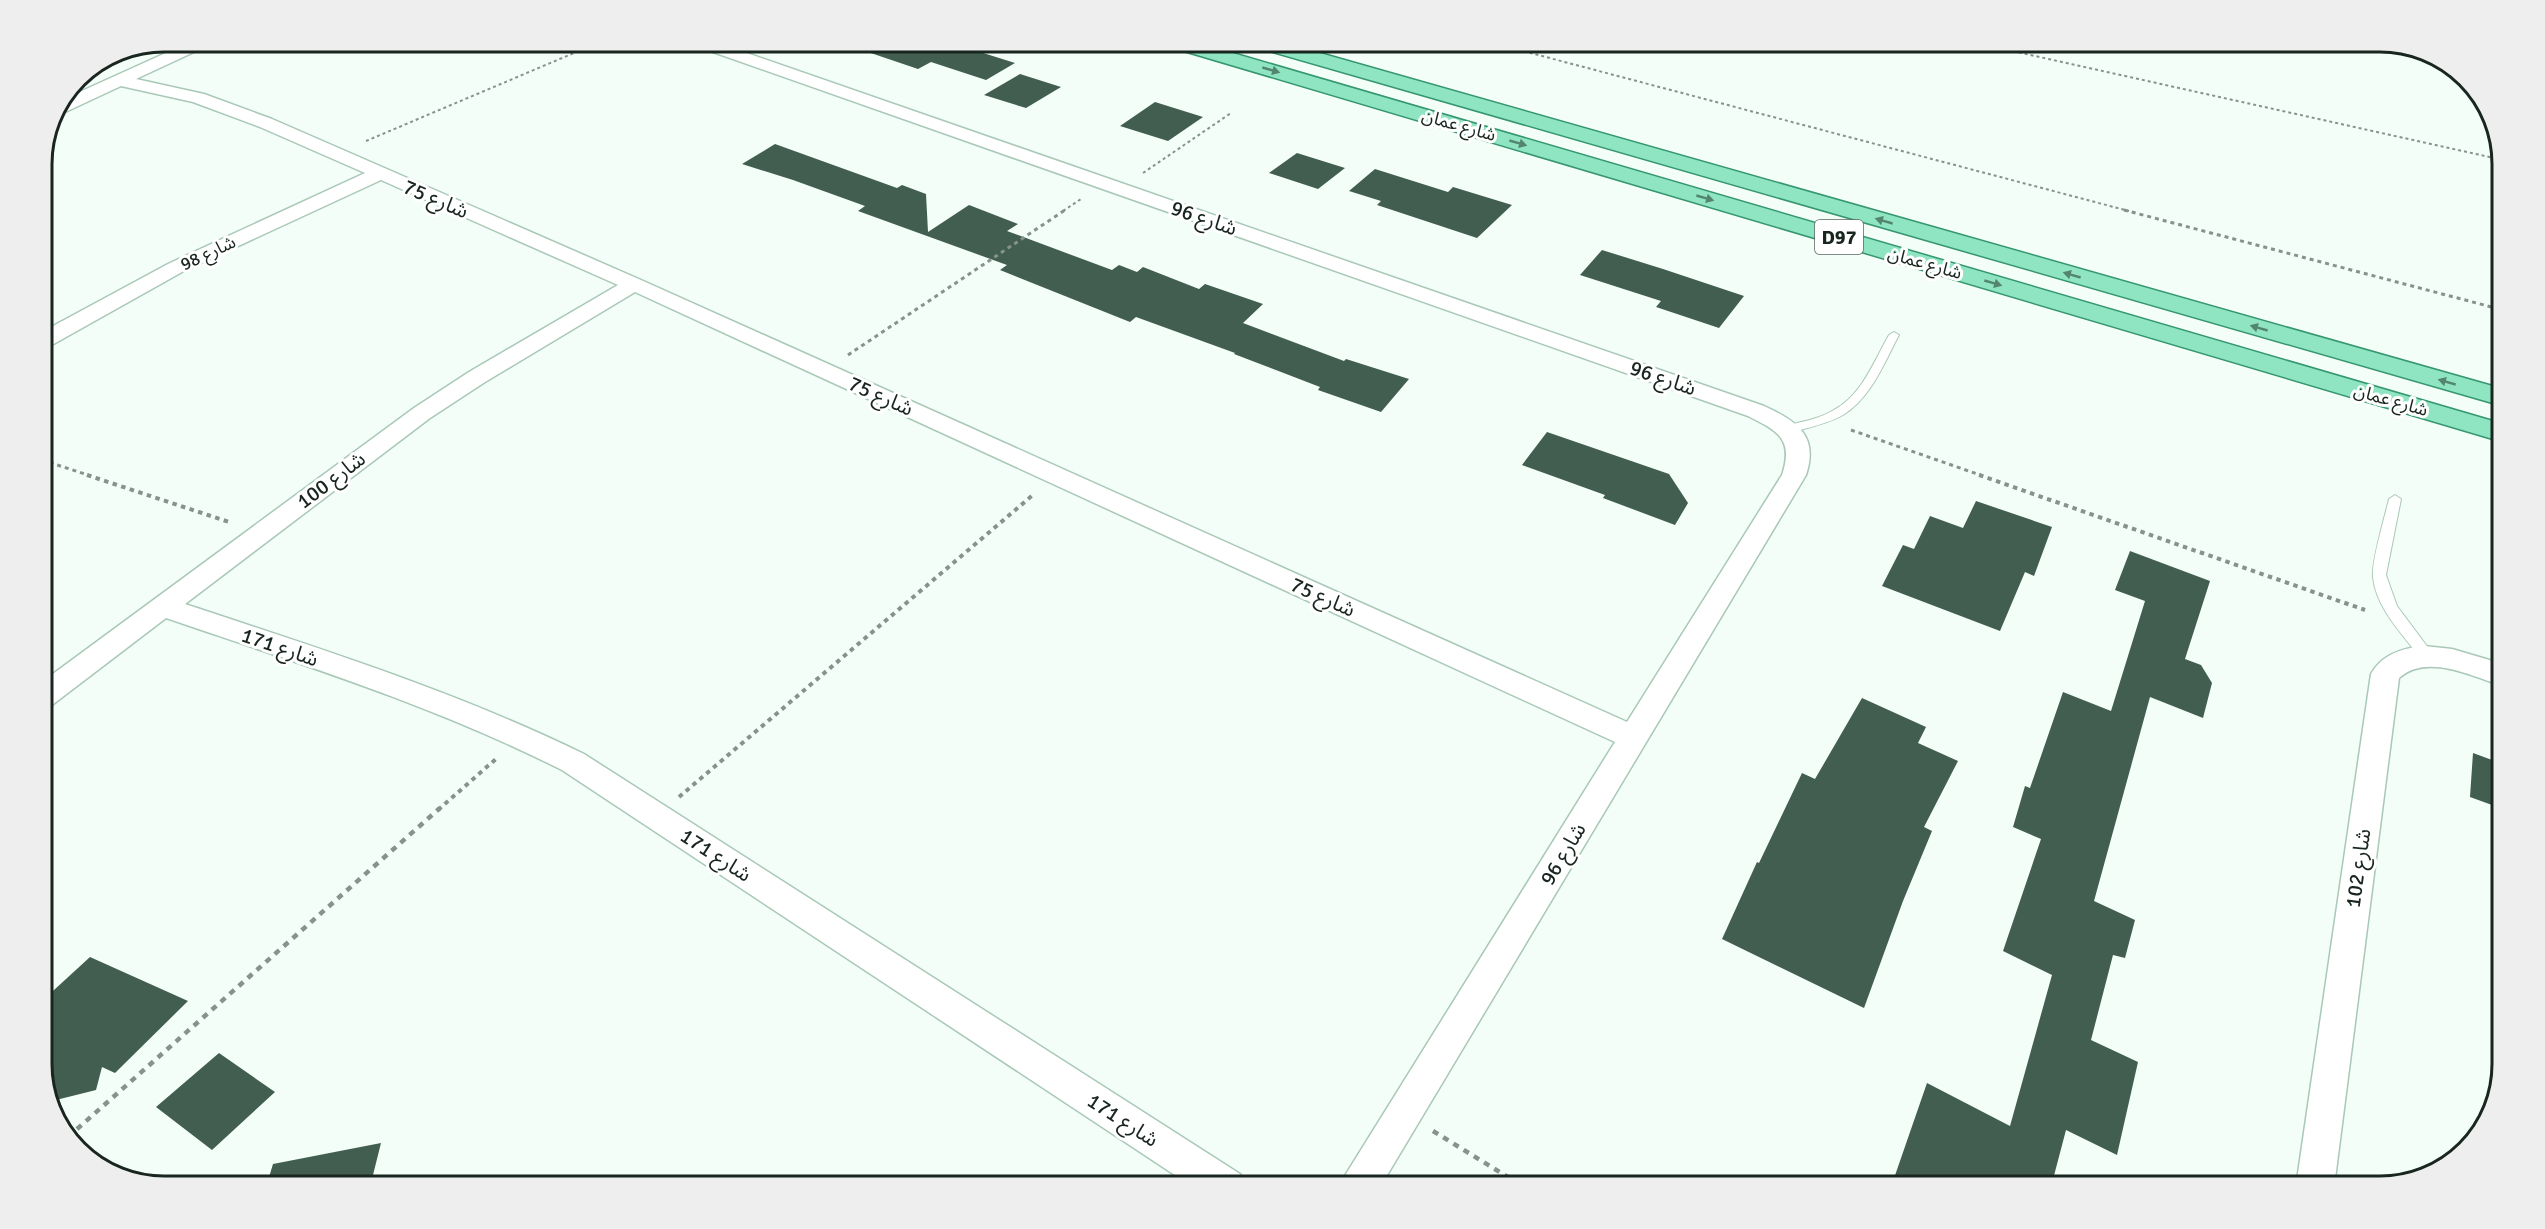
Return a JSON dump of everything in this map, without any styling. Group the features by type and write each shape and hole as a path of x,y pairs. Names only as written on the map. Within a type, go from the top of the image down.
{"main road":[{"name":"شارع عمان","path":"1295,52 2492,395"},
{"name":"شارع عمان","path":"1210,53 2492,430"}],"street":[{"path":"71,103 178,53"},
{"name":"شارع 96","path":"730,53 1738,404 1774,419 1789,429 1796,440 1800,453 1799,464 1794,475 1365,1177"},
{"name":"شارع 75","path":"118,80 160,88 234,109 634,284 1634,738"},
{"name":"شارع 98","path":"53,335 175,268 379,174"},
{"name":"شارع 100","path":"53,689 422,413 477,377 634,284"},
{"name":"شارع 171","path":"163,607 466,711 522,735 573,762 1212,1177"},
{"name":"شارع 102","path":"2316,1177 2385,674 2401,661 2428,657 2462,661 2492,671"}],"lane":[{"path":"1789,429 1837,414 1858,396 1894,335"},
{"path":"2395,499 2379,575 2386,600 2428,657"}],"path":[{"path":"1528,52 2492,306"},
{"path":"2020,52 2492,157"},
{"path":"335,154 574,53"},
{"path":"825,371 1112,186 1232,113"},
{"path":"1820,420 2402,623"},
{"path":"53,464 261,532"},
{"path":"657,816 1055,476"},
{"path":"74,1131 522,735"},
{"path":"1404,1113 1508,1177"}],"building":[{"path":"870,53 982,53 1015,63 986,80 931,62 918,69"},
{"path":"1020,74 1061,87 1026,108 984,95"},
{"path":"1155,102 1203,117 1168,141 1120,126"},
{"path":"775,144 897,188 902,185 926,194 928,232 969,205 1018,224 1007,231 1112,270 1119,265 1137,272 1143,267 1199,289 1205,284 1263,304 1243,323 1344,361 1346,359 1409,379 1381,412 1318,390 1320,387 1136,317 1130,322 1000,270 1007,265 858,211 865,206 742,164"},
{"path":"1297,153 1345,168 1318,189 1269,173"},
{"path":"1375,169 1448,192 1453,187 1512,205 1477,238 1377,205 1381,201 1349,191"},
{"path":"1602,250 1744,296 1719,328 1656,307 1661,301 1580,275"},
{"path":"1547,432 1669,474 1688,503 1675,525 1603,498 1605,495 1522,465"},
{"path":"1976,501 2052,527 2034,576 2025,572 2000,631 1882,586 1903,545 1914,549 1930,516 1963,528"},
{"path":"2130,551 2210,581 2185,659 2201,665 2212,683 2203,718 2150,697 2094,901 2135,920 2125,958 2113,955 2091,1040 2138,1062 2117,1155 2066,1130 2054,1177 1894,1177 1927,1083 2010,1126 2052,975 2003,951 2041,839 2013,827 2025,786 2030,788 2063,692 2111,711 2145,601 2115,590"},
{"path":"1862,698 1926,727 1918,743 1958,761 1924,827 1932,831 1903,901 1864,1008 1722,939 1757,862 1759,863 1802,773 1815,779"},
{"path":"2473,753 2492,760 2492,805 2470,797"},
{"path":"90,957 188,1001 115,1073 102,1067 96,1090 58,1100 53,1071 53,991"},
{"path":"219,1053 275,1092 212,1150 156,1107"},
{"path":"381,1143 372,1177 269,1177 273,1164"}]}
